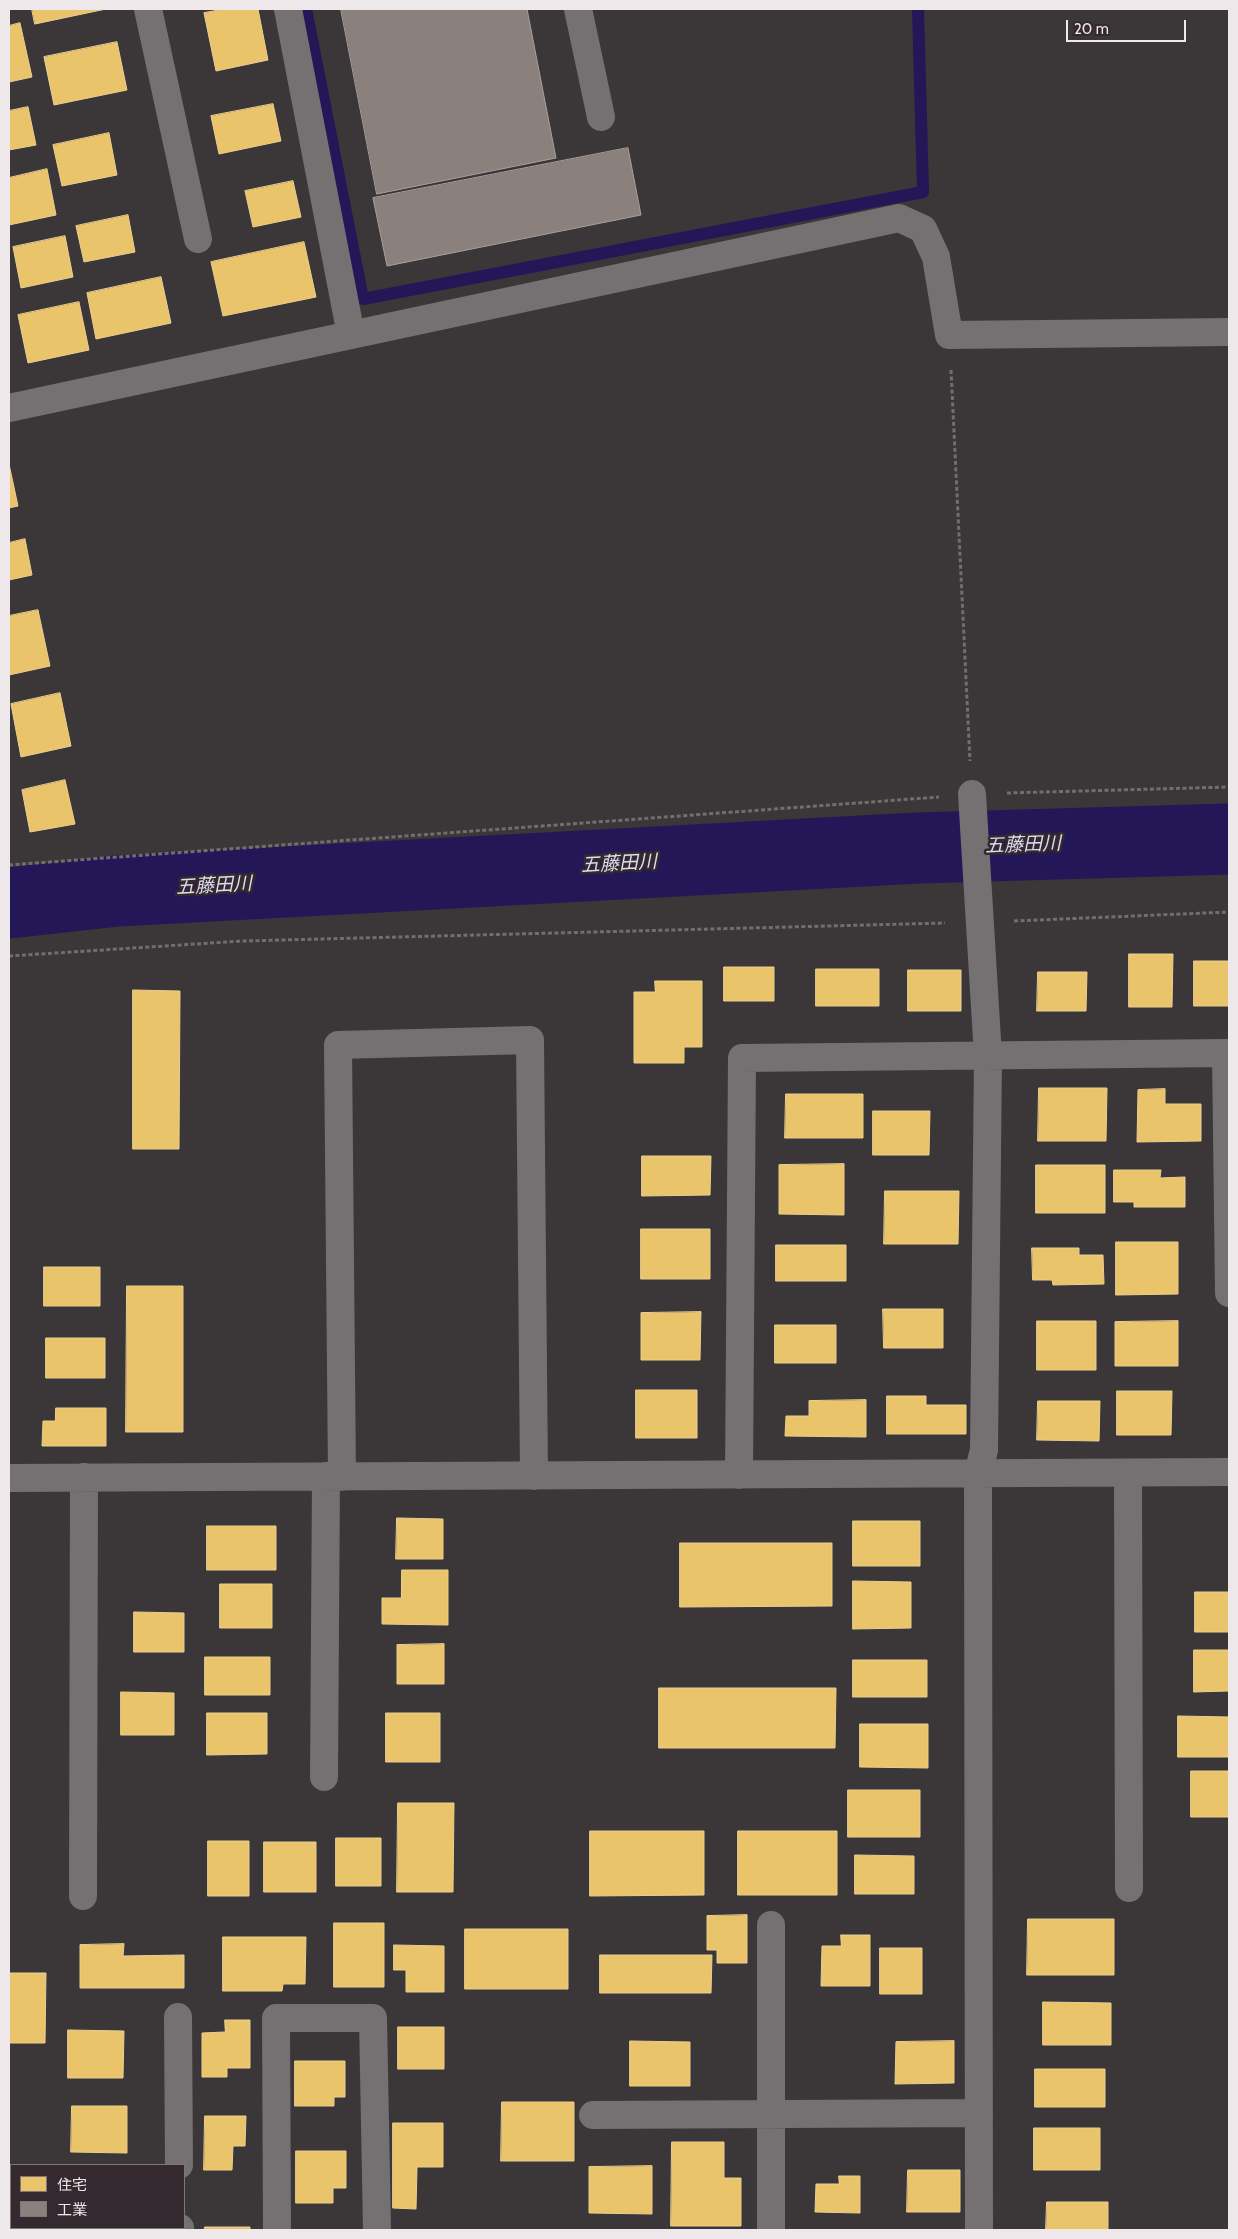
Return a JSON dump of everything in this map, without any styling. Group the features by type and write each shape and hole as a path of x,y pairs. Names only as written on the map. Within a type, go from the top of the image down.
{"street":[{"path":"148,9 198,238"},
{"path":"288,9 352,335"},
{"path":"578,9 601,117"},
{"path":"9,408 899,218 923,229 936,257 949,335 1229,332"},
{"path":"972,794 988,1056 984,1450 978,1474 979,2230"},
{"path":"324,1777 334,1476 338,1045 530,1040 534,1476"},
{"path":"739,1475 742,1058 1226,1054 1229,1293"},
{"path":"9,1478 1229,1472"},
{"path":"1128,1473 1129,1888"},
{"path":"83,1896 84,1477"},
{"path":"771,1925 771,2230"},
{"path":"178,2017 179,2164"},
{"path":"277,2230 276,2018 373,2018 377,2230"},
{"path":"593,2115 979,2112"}],"path":[{"path":"949,335 972,794"},
{"path":"9,865 972,794 1229,787"},
{"path":"9,956 242,941 979,923 1229,912"}],"building: 住宅":[{"path":"32,9 106,9 35,24"},
{"path":"225,9 258,9 268,60 216,71 204,13"},
{"path":"20,23 32,77 9,82 9,26"},
{"path":"117,42 127,90 54,105 44,57"},
{"path":"273,104 281,141 219,154 211,116"},
{"path":"28,107 36,145 9,150 9,111"},
{"path":"109,133 117,175 62,186 53,145"},
{"path":"47,169 56,215 9,225 9,178"},
{"path":"293,181 301,217 253,227 245,191"},
{"path":"128,215 135,252 84,262 76,226"},
{"path":"65,236 73,277 21,288 13,247"},
{"path":"304,242 316,297 223,316 211,262"},
{"path":"161,277 171,323 96,339 87,293"},
{"path":"79,302 89,350 28,363 18,315"},
{"path":"9,464 18,506 9,508"},
{"path":"25,539 32,575 9,580 9,543"},
{"path":"38,610 50,666 9,675 9,616"},
{"path":"60,693 71,746 21,757 11,704"},
{"path":"65,780 75,824 30,832 22,790"},
{"path":"1129,954 1173,954 1172,1007 1129,1007"},
{"path":"1194,961 1229,961 1229,1006 1194,1006"},
{"path":"724,967 774,967 774,1001 724,1001"},
{"path":"816,969 879,969 879,1006 816,1006"},
{"path":"908,970 961,970 961,1011 908,1011"},
{"path":"1038,972 1087,972 1086,1011 1037,1011"},
{"path":"655,981 702,981 702,1047 684,1047 684,1063 634,1063 634,992 655,992"},
{"path":"133,990 180,991 179,1149 133,1149"},
{"path":"1039,1088 1107,1088 1106,1141 1038,1141"},
{"path":"1165,1089 1165,1104 1201,1104 1201,1141 1137,1142 1138,1090"},
{"path":"786,1094 863,1094 863,1138 785,1138"},
{"path":"873,1111 930,1111 929,1155 873,1155"},
{"path":"642,1156 711,1156 710,1195 642,1196"},
{"path":"844,1164 844,1215 779,1214 779,1165"},
{"path":"1036,1165 1105,1165 1105,1213 1036,1213"},
{"path":"1114,1170 1161,1170 1160,1178 1185,1177 1185,1207 1134,1207 1134,1202 1114,1202"},
{"path":"885,1191 959,1191 958,1244 884,1244"},
{"path":"641,1229 710,1229 710,1279 641,1279"},
{"path":"1116,1242 1178,1242 1178,1294 1116,1295"},
{"path":"776,1245 846,1245 846,1281 776,1281"},
{"path":"1032,1248 1079,1248 1079,1255 1103,1255 1104,1284 1053,1285 1052,1280 1033,1280"},
{"path":"44,1267 100,1267 100,1306 44,1306"},
{"path":"127,1286 183,1286 183,1432 126,1432"},
{"path":"883,1309 943,1309 943,1348 884,1348"},
{"path":"701,1312 700,1360 641,1360 641,1313"},
{"path":"1037,1321 1096,1321 1096,1370 1037,1370"},
{"path":"1178,1321 1178,1366 1115,1366 1115,1322"},
{"path":"775,1325 836,1325 836,1363 775,1363"},
{"path":"46,1338 105,1338 105,1378 46,1378"},
{"path":"636,1390 697,1390 697,1438 636,1438"},
{"path":"1117,1391 1172,1391 1171,1435 1117,1435"},
{"path":"887,1396 926,1396 926,1405 966,1405 966,1434 887,1434"},
{"path":"866,1400 866,1437 785,1436 786,1416 809,1416 809,1401"},
{"path":"1038,1401 1100,1401 1099,1441 1037,1440"},
{"path":"56,1408 106,1408 106,1446 42,1446 43,1421 55,1421"},
{"path":"397,1518 443,1519 443,1559 396,1559"},
{"path":"853,1521 920,1521 920,1566 853,1566"},
{"path":"207,1526 276,1526 276,1570 207,1570"},
{"path":"680,1543 832,1543 832,1606 680,1607"},
{"path":"402,1570 448,1570 448,1625 382,1624 382,1598 401,1598"},
{"path":"853,1581 911,1582 911,1628 853,1629"},
{"path":"220,1584 272,1584 272,1628 220,1628"},
{"path":"1195,1592 1229,1592 1229,1632 1195,1632"},
{"path":"134,1612 184,1613 184,1652 134,1652"},
{"path":"444,1644 444,1684 397,1684 397,1645"},
{"path":"1194,1650 1229,1650 1229,1691 1194,1692"},
{"path":"205,1657 270,1657 270,1695 205,1695"},
{"path":"853,1660 927,1660 927,1697 853,1697"},
{"path":"659,1688 836,1688 835,1748 659,1748"},
{"path":"121,1692 174,1693 174,1735 121,1735"},
{"path":"207,1713 267,1713 267,1754 207,1755"},
{"path":"386,1713 440,1713 440,1762 386,1762"},
{"path":"1178,1716 1229,1717 1229,1757 1178,1757"},
{"path":"860,1724 928,1724 928,1768 860,1767"},
{"path":"1191,1771 1229,1771 1229,1817 1191,1817"},
{"path":"848,1790 920,1790 920,1837 848,1837"},
{"path":"398,1803 454,1803 453,1892 397,1892"},
{"path":"590,1831 704,1831 704,1895 590,1896"},
{"path":"738,1831 837,1831 837,1895 738,1895"},
{"path":"336,1838 381,1838 381,1886 336,1886"},
{"path":"208,1841 249,1841 249,1896 208,1896"},
{"path":"264,1842 316,1842 316,1892 264,1892"},
{"path":"855,1855 914,1856 914,1894 855,1894"},
{"path":"747,1915 747,1963 717,1963 717,1950 707,1950 707,1916"},
{"path":"1028,1919 1114,1919 1114,1975 1027,1975"},
{"path":"334,1923 384,1923 384,1987 334,1987"},
{"path":"465,1929 568,1929 568,1989 465,1989"},
{"path":"841,1935 870,1935 870,1986 821,1986 822,1946 841,1946"},
{"path":"223,1937 306,1937 305,1984 283,1984 282,1991 223,1991"},
{"path":"124,1944 123,1956 184,1955 184,1988 80,1988 80,1945"},
{"path":"394,1945 444,1946 444,1992 406,1992 406,1970 394,1970"},
{"path":"880,1948 922,1948 922,1994 880,1994"},
{"path":"600,1955 712,1955 711,1993 600,1993"},
{"path":"9,1973 46,1973 45,2043 9,2043"},
{"path":"1043,2002 1111,2003 1111,2045 1043,2045"},
{"path":"225,2020 250,2020 250,2068 227,2068 227,2077 202,2077 202,2033 225,2032"},
{"path":"398,2027 444,2027 444,2069 398,2069"},
{"path":"68,2030 124,2031 123,2078 68,2078"},
{"path":"630,2041 690,2042 690,2086 630,2086"},
{"path":"954,2041 954,2083 895,2084 896,2042"},
{"path":"295,2061 345,2061 345,2097 334,2097 334,2106 295,2106"},
{"path":"1035,2069 1105,2069 1105,2107 1035,2107"},
{"path":"502,2102 574,2102 574,2161 501,2161"},
{"path":"72,2106 127,2106 127,2153 71,2152"},
{"path":"205,2116 246,2116 245,2146 233,2146 232,2170 204,2170"},
{"path":"393,2123 443,2123 443,2167 417,2167 416,2209 393,2208"},
{"path":"1034,2128 1100,2128 1100,2170 1034,2170"},
{"path":"672,2142 724,2142 724,2178 741,2178 741,2226 671,2226"},
{"path":"296,2151 346,2151 346,2188 333,2188 333,2203 296,2203"},
{"path":"652,2166 652,2214 589,2213 589,2167"},
{"path":"908,2170 960,2170 960,2212 907,2212"},
{"path":"839,2176 860,2176 860,2213 815,2212 816,2184 839,2184"},
{"path":"1047,2202 1108,2202 1108,2230 1046,2230"},
{"path":"205,2227 250,2227 250,2230 204,2230"},
{"path":"70,2229 127,2229 127,2230"}],"building: 工業":[{"path":"341,9 527,9 556,158 377,194"},
{"path":"628,148 641,215 387,266 373,198"}],"waterway":[{"path":"306,9 363,299 923,192 918,9"},
{"name":"五藤田川","path":"9,903 117,891 918,848 1229,839"}]}
